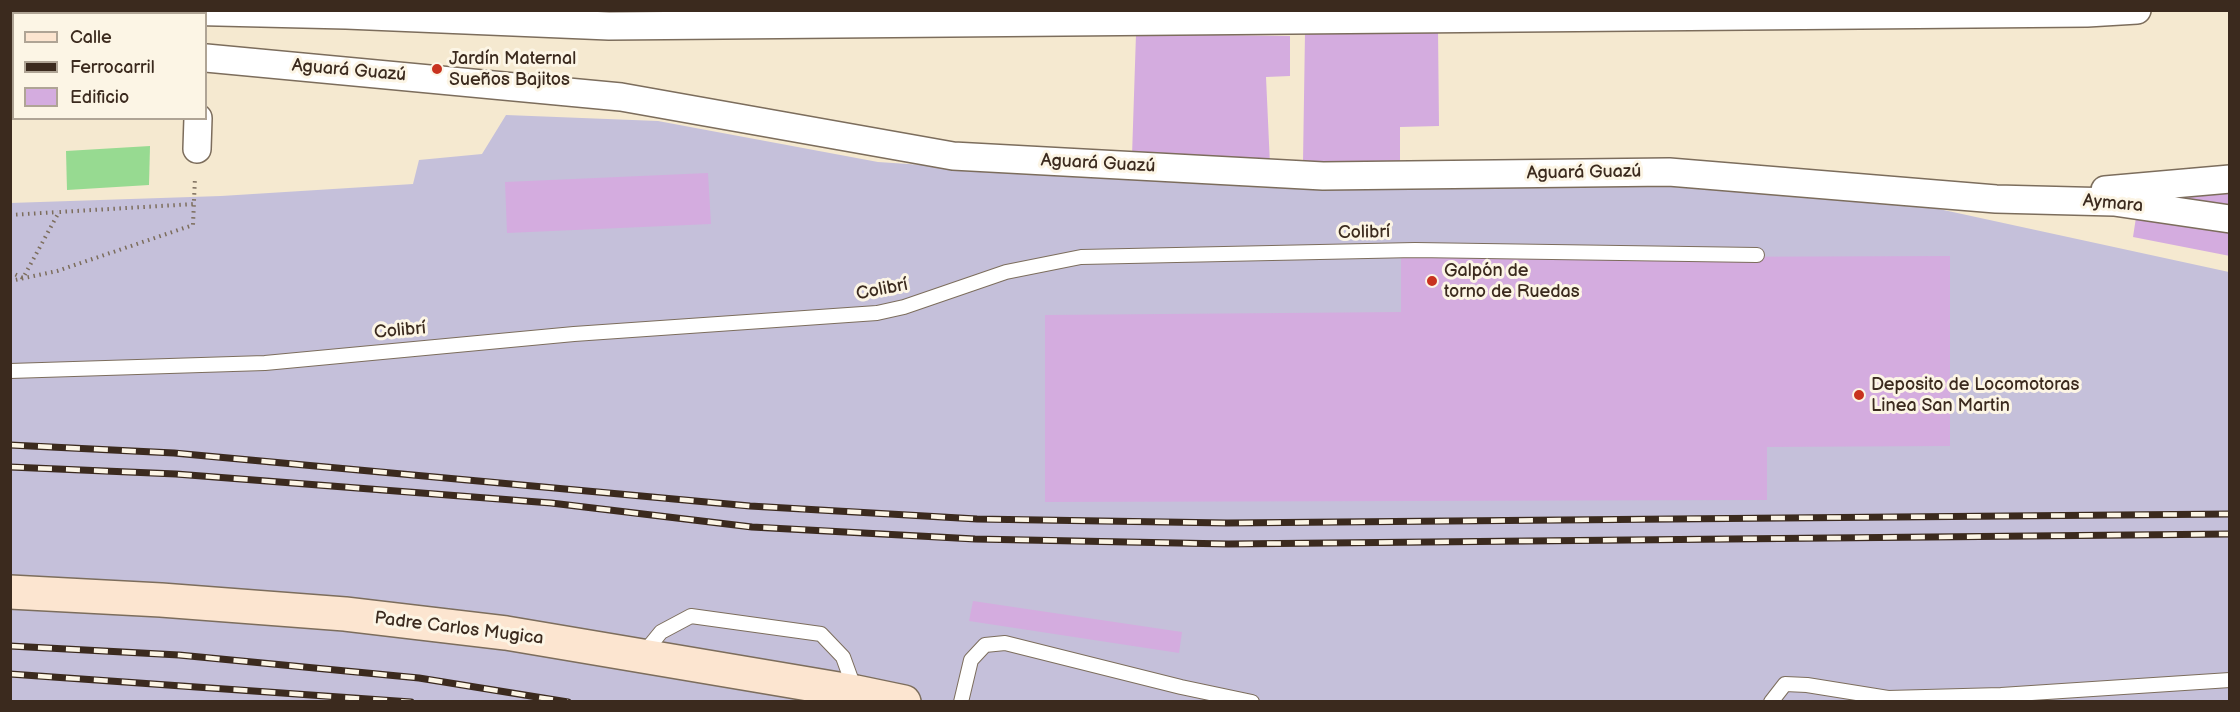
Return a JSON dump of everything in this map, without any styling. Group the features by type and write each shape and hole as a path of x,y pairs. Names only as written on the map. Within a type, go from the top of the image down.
{"street":[{"path":"134,10 203,12"},
{"path":"207,12 620,26 2087,13 2137,10"},
{"name":"Aguará Guazú","path":"207,58 621,97 953,156 1323,176 1670,172 1996,199"},
{"path":"197,149 198,120"},
{"path":"1996,199 2229,179"},
{"name":"Aymara","path":"1996,199 2114,202 2229,219"},
{"name":"Padre Carlos Mugica","path":"10,592 161,600 345,614 506,633 904,702"}],"lane":[{"name":"Colibrí","path":"10,371 265,363 574,334 876,313 903,307 1006,272 1081,257 1415,250 1756,255"},
{"path":"643,655 661,632 691,616 821,634 843,657 856,692"},
{"path":"961,702 971,660 985,645 1005,643 1181,687 1252,702"},
{"path":"1771,702 1785,684 1807,685 1888,698 2001,695 2229,680"}],"path":[{"path":"10,281 57,271 193,225 197,149"},
{"path":"10,215 194,204"},
{"path":"23,278 59,212"},
{"path":"10,272 23,278"}],"shaded area":[{"path":"506,115 658,121 878,162 1271,188 1787,176 2229,272 2229,701 11,701 10,203 221,196 413,184 419,160 482,154"}],"green space":[{"path":"150,146 149,185 67,190 66,151"}],"building":[{"path":"1438,29 1439,126 1400,127 1400,163 1303,162 1305,33"},
{"path":"1136,34 1290,36 1290,76 1266,77 1270,165 1132,156"},
{"path":"708,173 711,224 507,233 505,182"},
{"path":"2230,184 2230,211 2163,205 2166,192"},
{"path":"2137,211 2230,226 2230,256 2133,237"},
{"path":"1950,256 1950,446 1767,447 1767,500 1045,502 1045,315 1401,312 1401,258"},
{"path":"973,601 1182,632 1179,653 969,621"}],"railway":[{"path":"10,445 174,453 750,506 977,519 1227,523 2230,514"},
{"path":"10,467 176,474 551,503 752,527 975,539 1228,544 2230,534"},
{"path":"10,646 179,655 419,678 568,702"},
{"path":"10,674 411,702"}],"place":[{"name":"Jardín Maternal Sueños Bajitos","path":"437,69"},
{"name":"Galpón de torno de Ruedas","path":"1432,281"},
{"name":"Deposito de Locomotoras Linea San Martin","path":"1859,395"}]}
